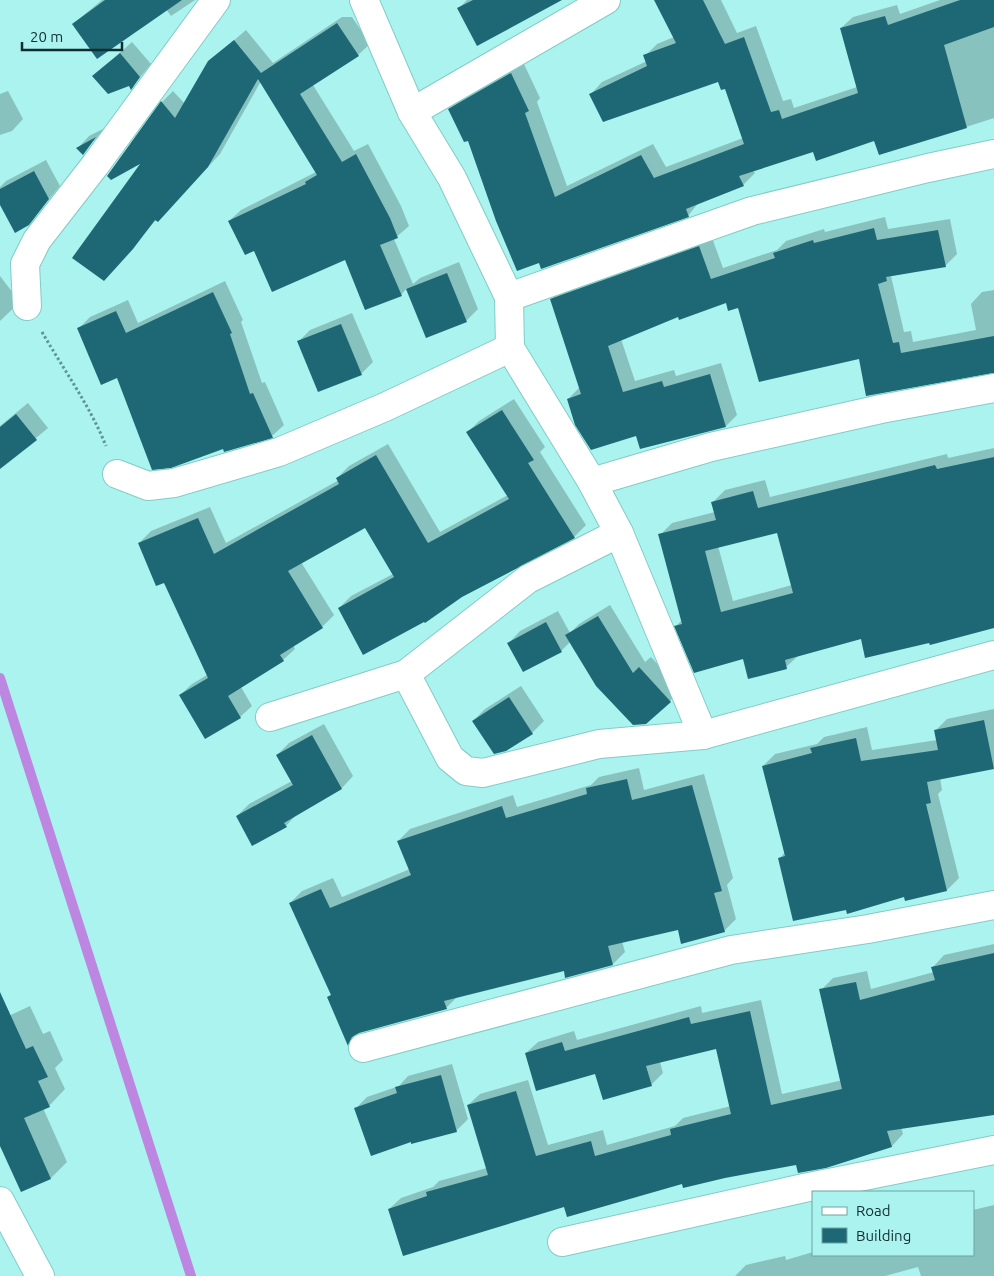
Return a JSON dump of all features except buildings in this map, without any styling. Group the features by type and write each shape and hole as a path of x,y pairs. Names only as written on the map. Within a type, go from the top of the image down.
{"street":[{"path":"27,306 25,264 37,240 96,164 216,0"},
{"path":"364,0 412,112 452,178 509,298 510,348 592,482 619,533 702,735"},
{"path":"412,112 606,0"},
{"path":"509,298 752,211 928,168 994,154"},
{"path":"117,474 148,486 174,483 279,452 385,407 510,348"},
{"path":"592,482 711,447 881,409 994,388"},
{"path":"270,717 406,674 528,579 619,533"},
{"path":"406,674 450,758 466,771 483,773 599,744 702,735 994,654"},
{"path":"363,1048 731,950 868,929 994,904"},
{"path":"562,1242 823,1184 994,1150"},
{"path":"0,1200 40,1276"}],"path":[{"path":"27,306 70,382 95,417 117,474"}],"waterway":[{"path":"0,678 191,1276"}]}
